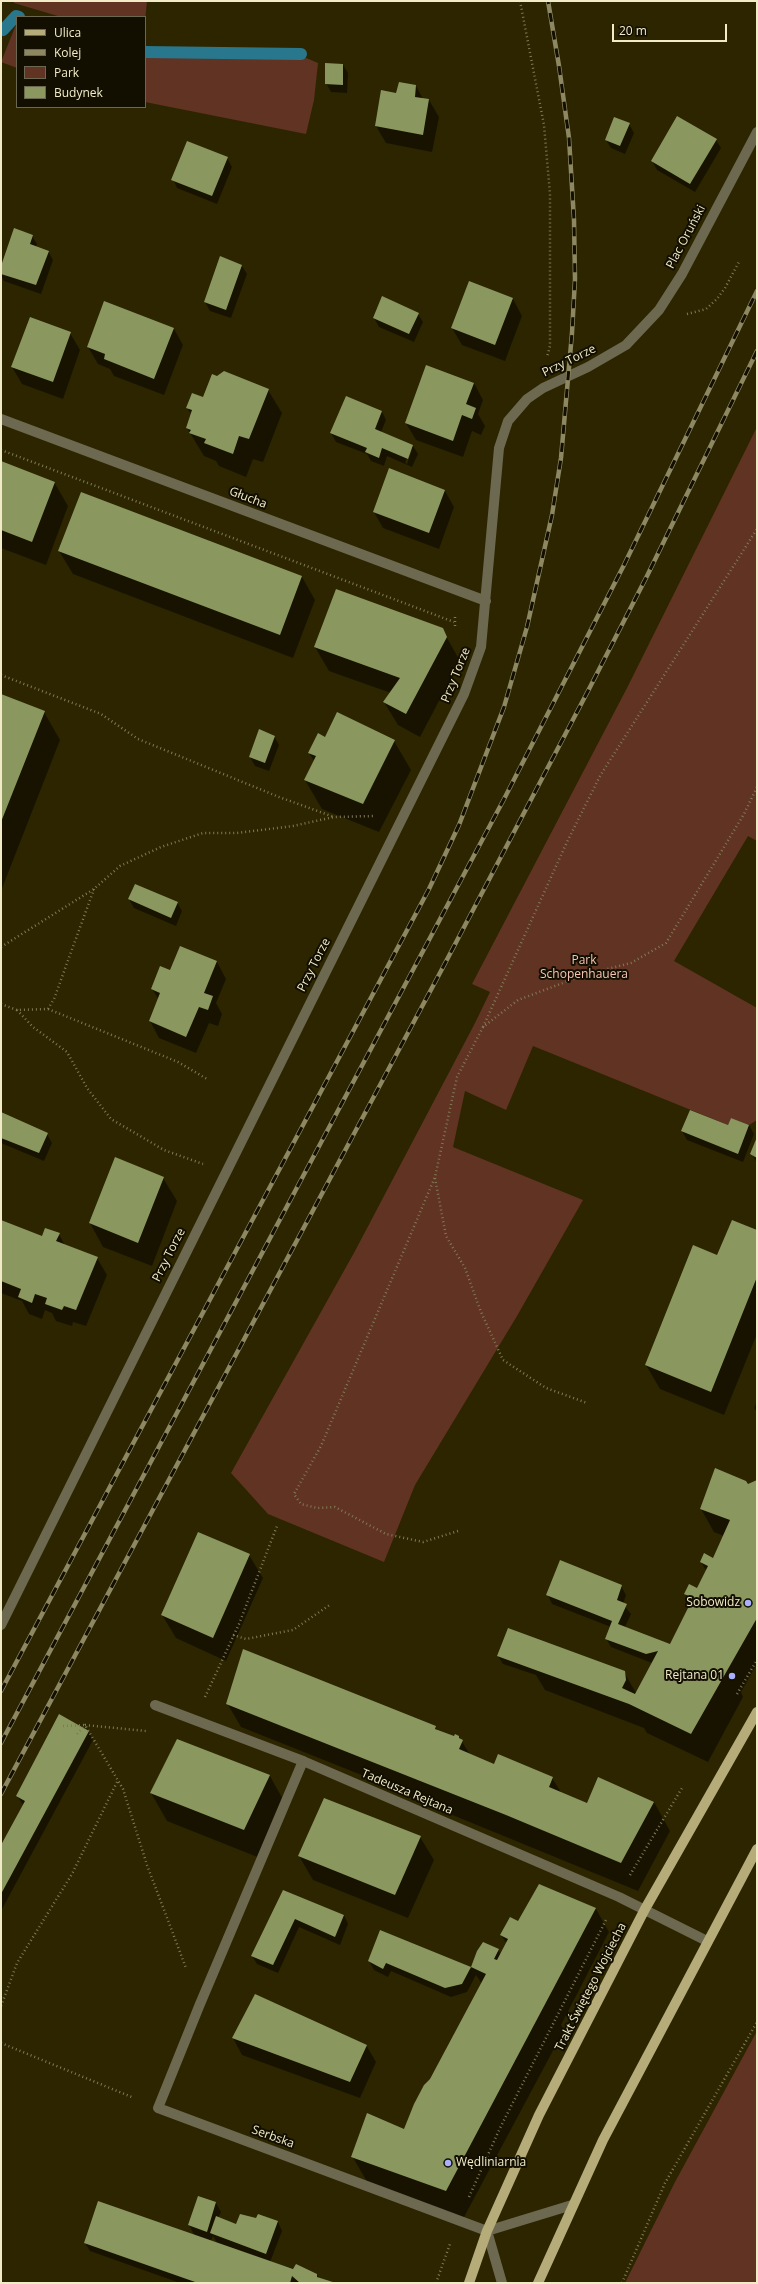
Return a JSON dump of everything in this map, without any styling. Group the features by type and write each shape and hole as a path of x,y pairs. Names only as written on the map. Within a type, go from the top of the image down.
{"main road":[{"name":"Trakt Świętego Wojciecha","path":"469,2283 488,2231 539,2115 646,1909 757,1712"},
{"path":"538,2283 572,2205 603,2140 757,1849"}],"street":[{"name":"Plac Oruński","path":"626,345 659,310 682,274 757,132"},
{"name":"Przy Torze","path":"1,1625 464,694 481,647 499,448 508,421 526,399 543,388 588,367 626,345"},
{"name":"Głucha","path":"1,419 486,601"},
{"name":"Tadeusza Rejtana","path":"155,1705 303,1761 646,1909 707,1941"},
{"path":"158,2108 200,2004 303,1761"},
{"name":"Serbska","path":"158,2108 488,2231"},
{"path":"502,2283 488,2231 572,2205"}],"path":[{"path":"520,1 544,124 550,194 550,346 545,363"},
{"path":"687,314 706,309 717,299 725,288 740,260"},
{"path":"1,450 454,622"},
{"path":"458,1531 423,1542 386,1534 335,1506 317,1508 301,1504 294,1494 321,1446 435,1177 457,1077 483,1027 567,842 600,776 757,529"},
{"path":"1,675 101,714 138,739 334,817"},
{"path":"483,1027 518,1000 584,975 631,963 666,943 744,814 757,787"},
{"path":"1,947 94,889 120,866 161,847 203,833 237,833 293,826 334,817 376,816"},
{"path":"48,1009 54,999 94,889"},
{"path":"1,1004 17,1010 48,1009 178,1062 207,1079"},
{"path":"17,1010 33,1027 67,1052 87,1088 111,1119 164,1150 207,1165"},
{"path":"435,1177 446,1236 465,1268 480,1312 503,1360 546,1388 587,1403"},
{"path":"203,1702 233,1635 277,1526"},
{"path":"233,1635 246,1639 293,1630 331,1604"},
{"path":"735,1698 757,1660"},
{"path":"64,1726 85,1725 147,1731"},
{"path":"77,1734 85,1725"},
{"path":"85,1725 123,1789 147,1865 200,2004"},
{"path":"1,2006 16,1963 72,1874 118,1780"},
{"path":"619,1897 684,1785"},
{"path":"622,2283 666,2183 757,2022"},
{"path":"1,2043 158,2108"}],"green space":[{"path":"14,1 147,1 146,16 58,16 14,3"},
{"path":"16,24 16,68 1,62"},
{"path":"146,53 304,57 318,63 314,100 306,134 146,102"},
{"name":"Park Schopenhauera","path":"757,427 757,841 748,836 674,961 757,1008 757,1120 749,1125 731,1118 728,1125 533,1046 506,1110 465,1091 453,1147 583,1200 517,1316 415,1485 384,1562 268,1514 231,1473 355,1251 475,1023 490,992 472,984 627,688"},
{"path":"757,2031 757,2283 625,2283 675,2182"}],"building":[{"path":"325,63 343,64 343,85 325,84"},
{"path":"399,82 416,85 415,97 429,99 423,135 375,126 381,90 396,93"},
{"path":"677,116 717,139 690,184 651,161"},
{"path":"614,117 630,123 620,146 605,140"},
{"path":"187,141 228,157 212,196 171,180"},
{"path":"14,228 33,235 30,244 49,251 36,285 1,274 1,266"},
{"path":"220,256 242,265 226,310 204,302"},
{"path":"469,281 513,298 495,345 451,328"},
{"path":"382,296 419,313 409,334 373,318"},
{"path":"104,301 174,328 154,379 104,359 105,354 87,347"},
{"path":"30,317 71,332 53,382 11,367"},
{"path":"426,365 474,383 466,404 476,408 472,419 462,415 453,441 405,423"},
{"path":"224,371 269,389 249,439 239,436 233,454 204,443 206,439 189,433 191,430 186,428 192,410 186,408 192,393 203,397 212,374 217,376"},
{"path":"346,396 382,411 375,429 413,445 408,459 382,448 379,458 365,452 367,448 330,433"},
{"path":"1,461 55,482 32,542 1,530"},
{"path":"389,468 445,490 429,533 373,512"},
{"path":"81,492 302,576 280,635 58,551"},
{"path":"336,589 443,628 447,637 406,714 383,702 400,678 314,647"},
{"path":"1,694 45,711 1,822"},
{"path":"337,712 395,740 363,804 304,780 316,756 308,753 318,733 325,737"},
{"path":"259,729 275,736 265,763 249,757"},
{"path":"135,884 178,902 171,918 128,899"},
{"path":"180,946 217,961 204,993 213,996 208,1010 199,1007 186,1037 149,1021 160,993 151,989 160,966 170,970"},
{"path":"690,1110 728,1125 731,1118 749,1125 738,1154 681,1131"},
{"path":"1,1112 48,1133 39,1153 1,1138"},
{"path":"757,1137 757,1158 750,1154"},
{"path":"115,1157 164,1177 138,1243 89,1223"},
{"path":"1,1220 42,1236 45,1228 60,1233 56,1241 98,1257 76,1310 64,1306 62,1310 45,1304 47,1298 35,1294 32,1303 18,1297 21,1289 1,1281"},
{"path":"732,1220 757,1230 757,1277 711,1392 645,1365 693,1245 717,1255"},
{"path":"715,1468 746,1481 748,1484 757,1480 757,1618 691,1734 629,1704 497,1656 508,1628 625,1671 626,1680 622,1688 635,1694 658,1651 646,1654 605,1639 612,1621 546,1595 560,1560 622,1585 617,1600 627,1604 618,1624 670,1644 693,1598 684,1594 689,1584 697,1588 708,1566 700,1562 704,1553 713,1558 730,1520 700,1509"},
{"path":"198,1532 250,1554 213,1638 161,1615"},
{"path":"243,1649 436,1726 435,1729 454,1736 455,1734 463,1740 459,1749 494,1764 498,1754 553,1777 549,1787 587,1803 598,1777 654,1802 621,1863 506,1815 226,1704"},
{"path":"59,1714 89,1731 1,1894 1,1845 25,1801 16,1796"},
{"path":"177,1739 270,1775 244,1830 150,1793"},
{"path":"324,1798 421,1836 395,1895 298,1856"},
{"path":"539,1884 596,1908 446,2191 351,2157 367,2113 404,2129 414,2104 424,2085 430,2079 486,1974 471,1967 477,1951 483,1942 499,1949 494,1959 497,1960 508,1939 500,1935 510,1917 518,1921"},
{"path":"283,1890 344,1915 335,1937 295,1919 273,1965 251,1956"},
{"path":"380,1930 471,1967 462,1984 445,1988 386,1963 383,1969 368,1961"},
{"path":"255,1994 367,2045 350,2082 232,2038"},
{"path":"198,2196 216,2202 207,2232 188,2225"},
{"path":"98,2201 293,2269 296,2264 317,2274 317,2277 336,2283 300,2283 292,2276 290,2283 198,2283 84,2243"},
{"path":"240,2214 256,2218 258,2214 278,2221 266,2254 210,2233 216,2216 236,2224"}],"waterway":[{"path":"1,29 3,30 16,16"},
{"path":"146,52 301,54"}],"railway":[{"path":"1,1691 429,889 459,825 504,707 527,627 552,515 561,458 572,333 575,279 574,220 569,138 548,1"},
{"path":"1,1743 503,801 624,565 757,291"},
{"path":"1,1794 441,971 588,691 647,576 757,351"}],"place":[{"name":"Sobowidz","path":"748,1603"},
{"name":"Rejtana 01","path":"732,1676"},
{"name":"Wędliniarnia","path":"448,2163"}]}
